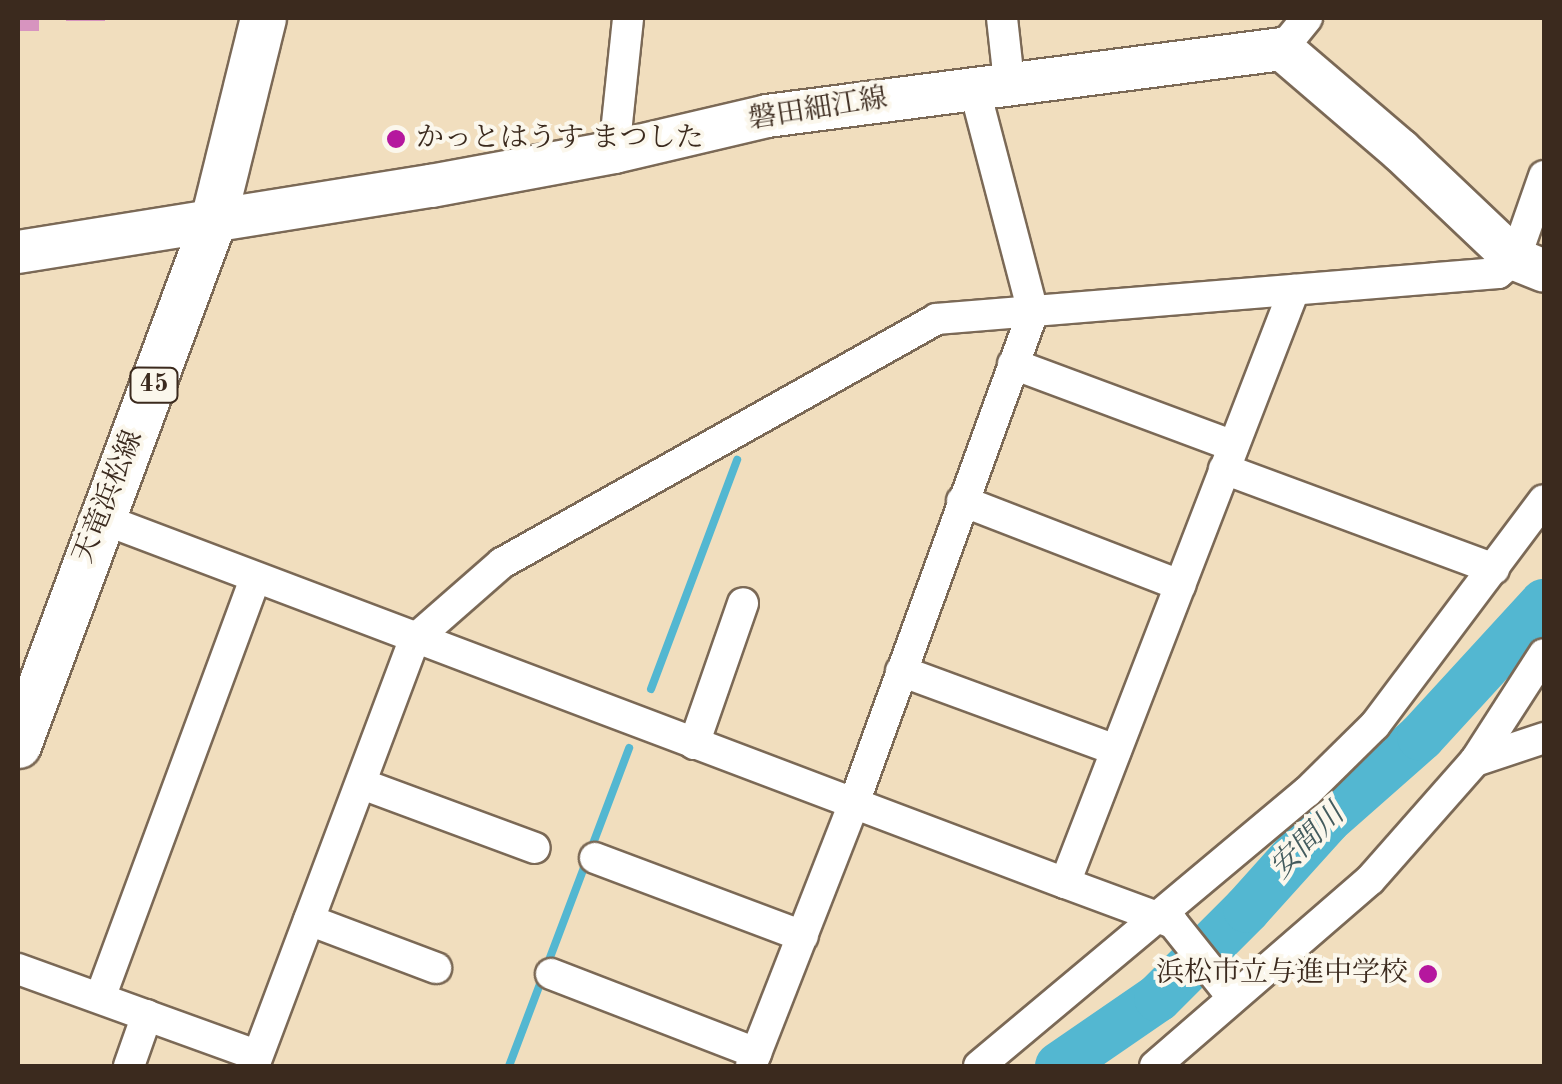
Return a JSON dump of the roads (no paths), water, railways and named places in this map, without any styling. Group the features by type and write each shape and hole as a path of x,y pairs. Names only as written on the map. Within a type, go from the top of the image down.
{"main road":[{"name":"天竜浜松線","path":"18,744 212,224 263,18"},
{"name":"磐田細江線","path":"18,252 212,224 614,152 767,116 991,84 1287,28 1358,112 1530,265"}],"street":[{"path":"614,152 628,18"},
{"path":"551,974 754,1060 854,803 1032,312 991,84 1002,18"},
{"path":"18,969 255,1060 414,640 502,563 936,320 1498,273 1530,265 1544,176"},
{"path":"1065,883 1294,290"},
{"path":"1013,364 1494,569"},
{"path":"979,1066 1166,922 1375,725 1544,500"},
{"path":"962,501 1180,585"},
{"path":"100,518 1166,922 1227,991"},
{"path":"100,998 255,578"},
{"path":"694,744 742,603"},
{"path":"1155,1066 1227,991 1370,880 1474,761 1544,654"},
{"path":"901,671 1116,750"},
{"path":"1474,761 1544,738"},
{"path":"362,784 534,848"},
{"path":"594,858 803,936"},
{"path":"309,920 436,968"},
{"path":"129,1066 148,1016"}],"waterway":[{"path":"651,689 737,460"},
{"name":"安間川","path":"1059,1066 1158,998 1247,909 1327,820 1421,737 1544,603"},
{"path":"509,1066 629,748"}],"place":[{"name":"かっとはうす まつした","path":"396,139"},
{"name":"浜松市立与進中学校","path":"1428,974"}]}
